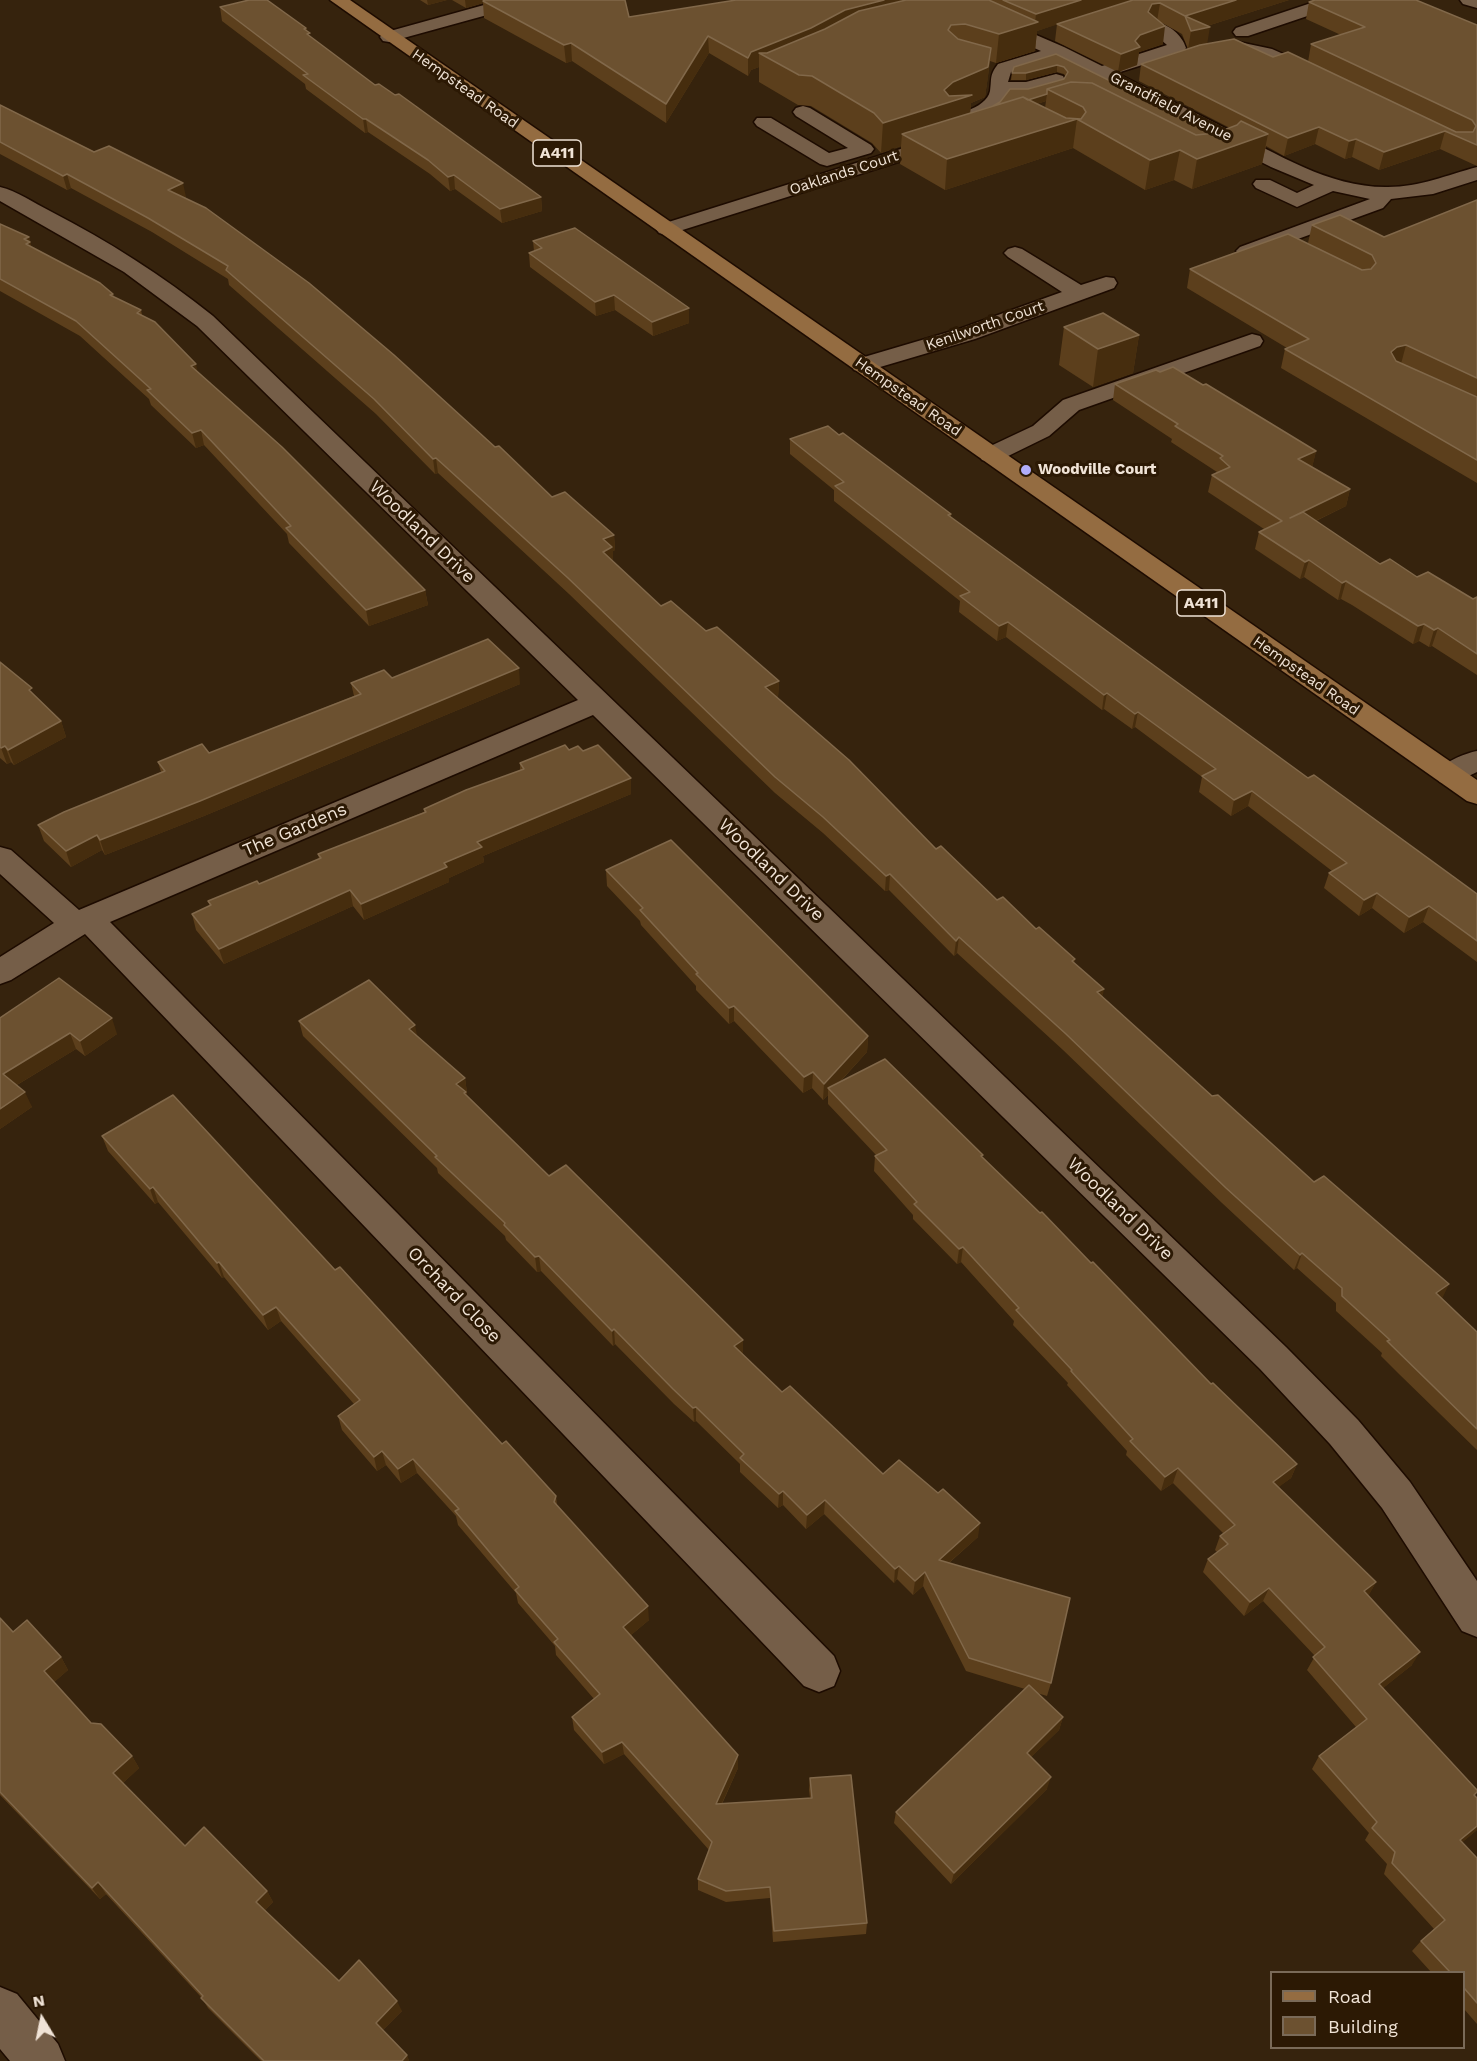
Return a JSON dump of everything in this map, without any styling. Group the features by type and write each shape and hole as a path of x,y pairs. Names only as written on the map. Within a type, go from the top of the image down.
{"main road":[{"name":"Hempstead Road","path":"339,0 1477,795"}],"street":[{"path":"390,37 521,0"},
{"path":"1242,32 1337,0"},
{"path":"1469,0 1477,3"},
{"path":"927,15 946,2"},
{"name":"Grandfield Avenue","path":"946,2 1033,40 1056,42 1111,76 1276,160 1332,184 1359,191 1385,194 1423,190 1477,173"},
{"path":"1111,76 1177,48 1178,44 1175,40 1156,28"},
{"path":"764,122 827,160 977,113 996,101 1001,79 1012,65 1056,42"},
{"path":"1111,76 1238,46 1268,52 1332,83"},
{"path":"979,68 1027,88 1056,80"},
{"path":"803,112 864,148"},
{"name":"Oaklands Court","path":"666,229 989,127"},
{"path":"1263,184 1297,201 1332,184"},
{"name":"Woodland Drive","path":"0,193 115,255 180,300 1273,1358 1344,1432 1396,1495 1477,1617"},
{"path":"1233,256 1376,204 1385,194"},
{"path":"1279,239 1309,255"},
{"path":"1015,253 1080,293"},
{"name":"Kenilworth Court","path":"862,365 967,334 1106,283"},
{"path":"992,455 1041,431 1071,405 1252,341"},
{"name":"The Gardens","path":"0,972 82,922 133,898 597,703"},
{"path":"1450,776 1477,760"},
{"name":"Orchard Close","path":"0,857 82,922 819,1671"},
{"path":"0,2011 41,2061"}],"building":[{"path":"249,0 267,0 306,28 304,29 310,33 307,34 375,85 379,84 395,95 399,94 541,197 500,209 454,175 448,177 428,160 363,119 303,75 308,74 220,7"},
{"path":"625,0 629,17 736,0 884,0 845,10 811,28 751,52 748,58 708,36 666,104 571,43 564,45 483,1"},
{"path":"906,0 989,0 1038,22 999,34 965,24 951,25 948,30 958,39 991,48 988,67 953,82 944,90 949,96 972,95 883,123 874,113 812,76 799,75 759,53 767,53 825,29 859,11"},
{"path":"1003,0 1081,0 1036,14"},
{"path":"1133,0 1236,0 1185,16 1160,3 1152,4 1148,12 1165,26 1140,35 1135,41 1140,47 1121,54 1057,24"},
{"path":"1315,0 1416,0 1477,25 1477,145 1445,131 1384,152 1356,139 1349,141 1319,127 1288,138 1141,64 1200,45 1234,39 1273,57 1288,52 1456,132 1473,132 1476,126 1472,120 1311,44 1365,27 1309,2"},
{"path":"1185,16 1210,27 1191,31"},
{"path":"1056,54 1215,133 1196,135 1092,83 1071,82 1047,89 1047,94 1028,100 1023,97 993,106 1000,102 1010,89 1028,89 1064,79 1068,72 1064,67 1057,65 1026,73 1012,73 1014,67"},
{"path":"1071,82 1092,83 1196,135 1216,133 1237,125 1241,121 1268,134 1197,159 1180,150 1150,160 1077,119 947,159 902,134 1023,97 1066,118 1081,119 1086,112 1083,107 1047,89"},
{"path":"0,105 94,152 109,146 183,183 168,190 206,208 309,283 394,355 495,447 499,446 552,497 565,492 614,535 603,539 612,547 603,552 661,606 671,601 706,631 717,627 779,681 765,687 849,760 936,849 941,846 997,900 1003,897 1036,929 1039,927 1075,959 1072,961 1104,989 1097,992 1212,1096 1218,1095 1314,1182 1324,1176 1449,1284 1436,1293 1477,1332 1477,1429 1387,1341 1390,1340 1342,1296 1342,1288 1302,1253 1300,1255 1226,1188 1066,1034 959,937 956,941 890,874 886,876 823,817 775,777 568,578 436,458 433,459 374,399 226,270 228,266 148,218 67,174 63,176 0,142"},
{"path":"1477,200 1477,378 1406,345 1397,347 1391,352 1396,361 1477,397 1477,460 1285,349 1309,339 1190,269 1288,234 1362,270 1371,269 1376,263 1372,255 1312,225 1340,215 1384,237"},
{"path":"0,224 29,237 24,239 30,242 26,244 100,283 113,294 110,295 141,310 137,313 155,322 196,364 191,366 282,447 425,590 366,610 286,528 291,526 201,430 192,433 147,390 151,389 76,321 0,279"},
{"path":"575,228 689,308 652,322 614,295 595,302 529,253 542,248 533,241"},
{"path":"1103,313 1139,335 1098,349 1064,327"},
{"path":"1173,367 1203,385 1206,384 1316,451 1298,459 1350,489 1290,518 1303,512 1380,564 1390,559 1417,577 1428,572 1473,599 1477,597 1477,654 1438,628 1434,630 1424,624 1418,626 1346,581 1342,583 1309,560 1305,562 1259,532 1282,521 1212,475 1230,467 1220,458 1223,456 1115,384 1156,370 1160,372"},
{"path":"828,426 839,435 843,433 951,514 948,515 1308,778 1314,775 1477,894 1477,941 1429,906 1409,917 1377,893 1364,900 1329,873 1347,863 1252,791 1234,800 1202,776 1216,769 1138,712 1135,714 1107,693 1104,695 1008,622 999,626 960,596 970,592 835,486 844,482 790,439"},
{"path":"488,639 519,668 200,801 100,840 97,835 66,851 38,825 165,771 158,762 202,744 209,753 361,694 351,683 384,670 392,678"},
{"path":"0,662 32,688 29,690 61,721 8,750 5,746 0,747"},
{"path":"565,745 569,750 578,746 583,751 598,745 631,778 477,842 482,847 444,863 447,867 361,904 350,890 219,949 192,914 211,905 208,901 257,881 259,884 321,858 318,854 426,812 424,809 466,790 524,769 520,763"},
{"path":"671,840 868,1036 824,1084 813,1072 804,1077 734,1006 729,1008 640,910 643,908 606,870"},
{"path":"59,978 112,1018 80,1041 70,1033 3,1074 25,1092 0,1109 0,1018"},
{"path":"369,980 415,1025 409,1029 465,1078 456,1084 466,1092 464,1093 549,1176 566,1165 743,1340 734,1346 782,1392 790,1386 883,1474 899,1460 938,1493 943,1489 980,1523 939,1560 1070,1598 1051,1683 969,1658 925,1572 915,1581 899,1566 895,1569 825,1500 807,1515 783,1491 779,1494 740,1458 744,1454 696,1407 693,1408 673,1389 614,1329 612,1331 539,1256 535,1257 504,1225 505,1223 435,1157 437,1156 299,1021"},
{"path":"885,1059 983,1155 981,1156 1040,1213 1042,1212 1091,1263 1093,1262 1211,1384 1213,1383 1297,1464 1273,1482 1376,1582 1364,1591 1420,1652 1379,1684 1477,1790 1474,1795 1477,1798 1477,1826 1460,1840 1477,1858 1477,2003 1465,1989 1465,1971 1449,1971 1421,1941 1445,1920 1392,1863 1395,1852 1372,1828 1377,1822 1319,1756 1367,1719 1313,1657 1325,1647 1269,1588 1250,1602 1208,1559 1228,1544 1220,1536 1235,1525 1178,1468 1165,1477 1130,1441 1133,1439 1016,1310 1019,1308 963,1247 959,1249 914,1204 917,1202 875,1156 887,1150 828,1088"},
{"path":"173,1095 335,1270 340,1267 502,1444 506,1441 556,1496 554,1502 648,1606 623,1627 738,1755 716,1804 812,1798 810,1778 851,1775 867,1923 774,1931 770,1887 726,1891 698,1879 712,1842 622,1742 602,1752 572,1717 600,1694 554,1642 558,1639 515,1590 519,1587 455,1511 459,1509 413,1459 398,1469 382,1451 374,1457 338,1416 360,1400 276,1307 263,1315 153,1187 150,1189 102,1136"},
{"path":"0,1618 13,1632 27,1620 61,1657 44,1671 91,1723 101,1724 132,1756 113,1773 185,1846 204,1827 267,1891 256,1902 339,1981 359,1960 397,2001 376,2023 407,2055 402,2061 264,2061 201,1998 203,1996 98,1882 92,1888 0,1792"},
{"path":"1029,1685 1063,1717 1027,1753 1051,1777 954,1873 896,1812"}],"place":[{"name":"Woodville Court","path":"1026,470"}]}
